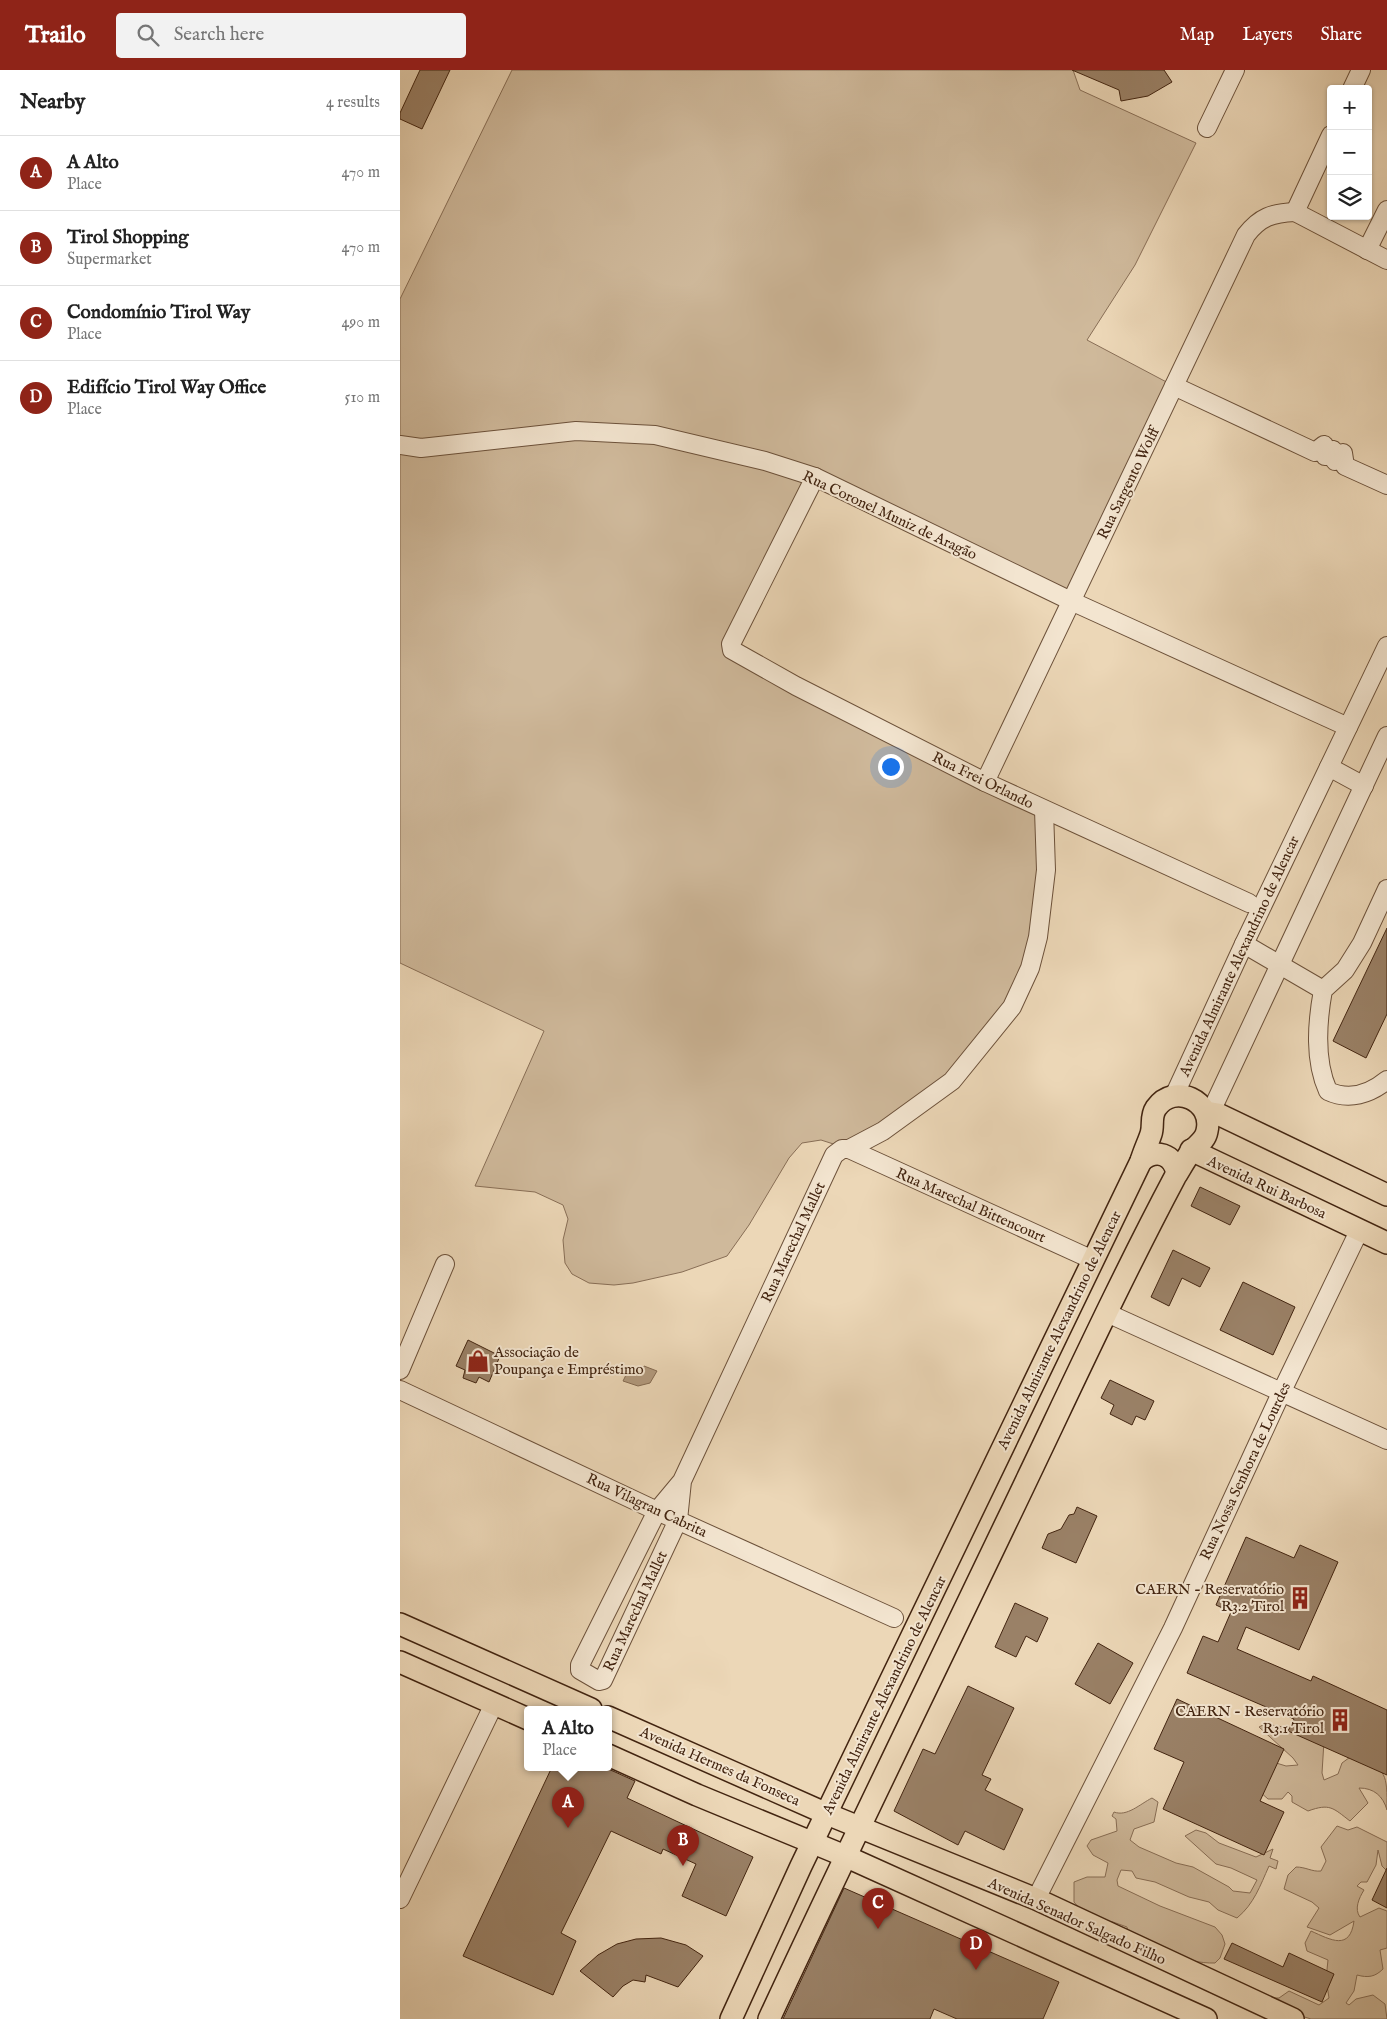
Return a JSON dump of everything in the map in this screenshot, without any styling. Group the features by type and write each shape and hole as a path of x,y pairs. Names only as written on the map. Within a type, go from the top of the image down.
{"main road":[{"path":"769,2019 845,1856 1107,1313 1174,1180 1191,1150 1199,1145 1208,1130 1206,1112 1200,1104 1193,1098 1174,1096"},
{"name":"Avenida Almirante Alexandrino de Alencar","path":"731,2019 813,1842 1141,1160 1146,1142 1152,1133 1151,1121 1155,1109 1163,1100 1174,1096"},
{"path":"1206,1112 1218,1114 1387,1195"},
{"name":"Avenida Rui Barbosa","path":"1152,1133 1161,1146 1168,1150 1184,1153 1191,1150 1219,1165 1387,1243"},
{"path":"1141,1160 1153,1154 1166,1156 1176,1166 1174,1180"},
{"path":"1174,1180 1198,1165 1219,1165"},
{"path":"400,1624 584,1706"},
{"path":"400,1662 524,1717"},
{"name":"Avenida Hermes da Fonseca","path":"612,1719 860,1828"},
{"path":"612,1757 697,1795 845,1856 1204,2019"},
{"name":"Avenida Senador Salgado Filho","path":"860,1828 1036,1899 1293,2019"}],"street":[{"path":"1207,128 1235,70"},
{"path":"1354,85 1361,70"},
{"path":"1327,144 1295,212 1387,260"},
{"path":"1367,250 1387,210"},
{"name":"Rua Sargento Wolff","path":"985,782 1246,235 1265,216 1295,212"},
{"path":"1174,386 1315,452 1324,445 1325,456 1333,450 1335,461 1343,453 1345,466 1387,485"},
{"name":"Rua Coronel Muniz de Aragão","path":"400,445 421,448 576,432 655,435 765,461 815,477 1071,602 1348,728"},
{"name":"Rua Frei Orlando","path":"815,477 733,642 731,647 735,653 985,782 1249,903"},
{"name":"Avenida Almirante Alexandrino de Alencar","path":"1174,1096 1244,944 1387,646"},
{"path":"1206,1112 1215,1103 1387,736"},
{"path":"1330,766 1364,786"},
{"name":"Rua Marechal Mallet","path":"682,1480 678,1520 612,1662 603,1680 599,1681 580,1670 580,1665 657,1511 682,1480 834,1155 842,1149 849,1149 883,1132 952,1081 1012,1007 1030,968 1038,938 1046,870 1044,810"},
{"path":"1387,889 1345,970 1323,990 1318,1028 1319,1065 1328,1091 1338,1096 1354,1096 1374,1090 1387,1080"},
{"path":"1244,944 1323,990"},
{"name":"Rua Marechal Bittencourt","path":"849,1149 1093,1260"},
{"name":"Rua Nossa Senhora de Lourdes","path":"1036,1899 1172,1628 1359,1231"},
{"path":"400,1370 445,1264"},
{"path":"1107,1313 1387,1440"},
{"name":"Rua Vilagran Cabrita","path":"400,1390 657,1511 894,1618"},
{"path":"400,1899 494,1704"}],"shaded area":[{"path":"512,70 1073,70 1080,90 1196,143 1135,265 1087,340 1174,386 1071,601 815,477 731,644 1044,810 1030,968 977,1051 849,1149 821,1140 802,1143 789,1158 749,1225 727,1256 682,1272 633,1283 614,1285 589,1283 572,1274 565,1263 563,1240 568,1219 563,1205 535,1192 475,1186 544,1031 400,963 400,299"},
{"path":"644,1366 657,1371 650,1383 638,1386 623,1381 629,1369 639,1373"},
{"path":"1265,1724 1296,1729 1324,1741 1322,1773 1324,1780 1338,1774 1342,1763 1357,1752 1367,1759 1380,1770 1385,1780 1387,1810 1377,1794 1364,1788 1359,1788 1368,1803 1350,1821 1331,1808 1321,1807 1308,1811 1292,1802 1292,1796 1288,1792 1282,1799 1268,1799 1259,1791 1273,1762 1286,1766 1298,1765 1293,1758 1259,1727"},
{"path":"1152,1798 1158,1802 1154,1822 1134,1829 1130,1840 1139,1847 1176,1863 1193,1867 1233,1891 1250,1893 1257,1880 1231,1868 1216,1864 1185,1836 1196,1830 1206,1833 1219,1843 1256,1857 1273,1849 1270,1858 1278,1861 1276,1869 1269,1866 1252,1901 1237,1918 1218,1910 1209,1902 1189,1897 1155,1882 1136,1878 1132,1871 1121,1870 1117,1880 1118,1886 1160,1906 1215,1927 1222,1935 1225,1944 1220,1958 1215,1963 1193,1961 1160,1949 1128,1935 1127,1927 1087,1917 1074,1902 1074,1882 1087,1877 1105,1877 1108,1863 1093,1855 1087,1846 1091,1840 1117,1831 1116,1819 1112,1816 1114,1812 1124,1813"},
{"path":"1337,1826 1348,1830 1357,1827 1387,1842 1387,1871 1382,1866 1378,1850 1376,1865 1367,1882 1361,1882 1357,1886 1364,1890 1357,1907 1360,1917 1379,1908 1387,1911 1387,1948 1380,1950 1383,1969 1371,1976 1357,1975 1354,1991 1346,2003 1349,2005 1356,1999 1373,1995 1385,2004 1387,2019 1311,2019 1298,2015 1273,1998 1279,1998 1289,1991 1319,2005 1329,1998 1326,1979 1328,1960 1307,1951 1305,1943 1311,1931 1332,1940 1344,1940 1352,1930 1354,1921 1330,1935 1307,1927 1319,1908 1312,1902 1284,1889 1288,1875 1296,1867 1321,1871 1326,1861 1321,1847"}],"building":[{"path":"420,70 450,70 422,129 400,119 400,113"},
{"path":"1072,70 1164,70 1172,82 1148,96 1121,101 1119,90"},
{"path":"1387,928 1387,1014 1366,1058 1333,1041"},
{"path":"1200,1187 1240,1206 1230,1225 1191,1206"},
{"path":"1173,1250 1210,1268 1200,1287 1182,1278 1169,1306 1151,1297"},
{"path":"1243,1282 1295,1307 1273,1355 1220,1330"},
{"name":"Associação de Poupança e Empréstimo","path":"468,1340 500,1356 489,1382 479,1377 476,1383 463,1378 465,1370 456,1366"},
{"path":"1110,1380 1154,1401 1145,1420 1136,1416 1132,1425 1110,1414 1114,1405 1101,1398"},
{"path":"1077,1507 1097,1516 1076,1563 1042,1548 1048,1534 1061,1529 1069,1515 1074,1514"},
{"path":"1246,1537 1294,1558 1300,1545 1338,1562 1299,1650 1246,1627 1237,1649 1311,1681 1313,1676 1387,1710 1387,1775 1288,1731 1294,1719 1187,1673 1203,1636 1218,1642 1231,1612 1216,1605"},
{"path":"1015,1603 1048,1618 1037,1642 1026,1636 1016,1657 995,1647"},
{"path":"1098,1643 1133,1663 1110,1704 1075,1684"},
{"path":"968,1686 1014,1708 982,1775 991,1779 985,1790 1023,1809 1004,1850 965,1831 958,1845 894,1811 923,1749 935,1754"},
{"path":"1177,1699 1284,1749 1260,1801 1284,1812 1264,1855 1163,1809 1184,1762 1154,1749"},
{"path":"550,1771 612,1771 635,1781 627,1798 753,1857 726,1916 682,1896 696,1864 663,1849 661,1854 611,1831 561,1933 576,1941 553,1995 463,1956"},
{"path":"1387,1868 1387,1908 1372,1900"},
{"path":"844,1888 1059,1982 1043,2019 957,2019 934,2009 930,2019 783,2019"},
{"path":"661,1938 686,1945 703,1956 678,1987 646,1975 645,1982 633,1980 623,1986 613,1997 580,1971 598,1955 617,1944 636,1939"},
{"path":"1232,1943 1283,1967 1289,1953 1334,1974 1322,2002 1224,1959"}],"place":[{"name":"Associação de Poupança e Empréstimo","path":"478,1361"},
{"name":"CAERN - Reservatório R3.2 Tirol","path":"1300,1598"},
{"name":"CAERN - Reservatório R3.1 Tirol","path":"1340,1720"},
{"name":"A Alto","path":"568,1828"},
{"name":"Tirol Shopping","path":"683,1866"},
{"name":"Condomínio Tirol Way","path":"878,1929"},
{"name":"Edifício Tirol Way Office","path":"976,1970"}]}
